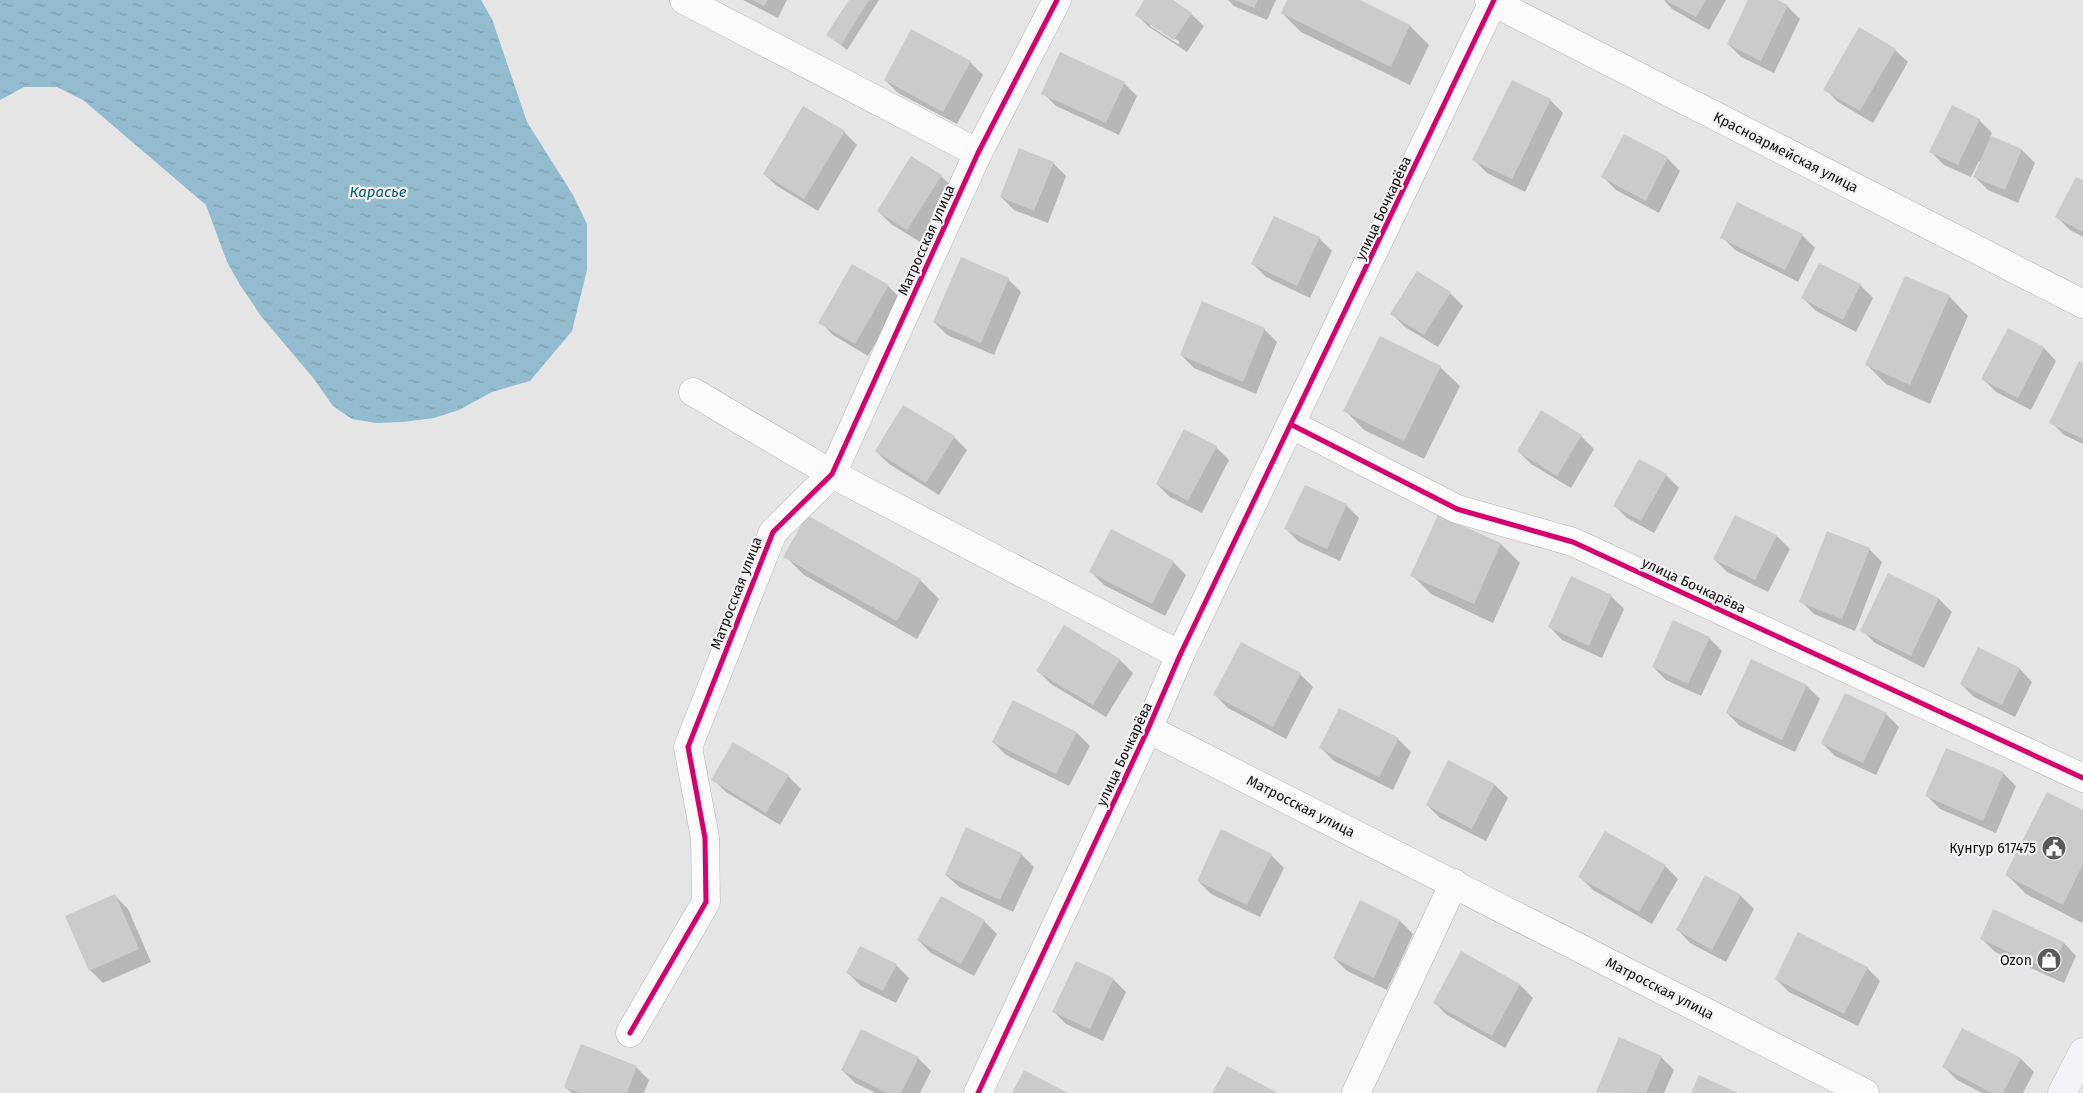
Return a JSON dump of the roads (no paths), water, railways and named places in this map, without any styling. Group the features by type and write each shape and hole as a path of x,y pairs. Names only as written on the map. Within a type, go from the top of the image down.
{"main road":[{"path":"2062,1093 2083,1052"}],"street":[{"path":"684,0 978,153"},
{"name":"Матросская улица","path":"630,1033 706,902 705,838 688,747 773,532 832,474 978,153 1057,0"},
{"name":"Красноармейская улица","path":"1492,1 2083,304"},
{"name":"улица Бочкарёва","path":"978,1093 1148,730 1180,655 1292,425 1492,1"},
{"path":"693,392 832,474 1180,655"},
{"name":"улица Бочкарёва","path":"1292,425 1457,509 1573,542 2083,778"},
{"name":"Матросская улица","path":"1148,730 1454,883 1866,1093"},
{"path":"1356,1093 1454,883"}],"water":[{"name":"Карасье","path":"0,0 481,0 492,19 527,122 573,195 587,224 587,270 572,331 530,381 492,392 459,410 434,418 403,422 376,423 352,419 333,406 314,379 261,316 227,262 206,205 83,100 57,87 24,87 0,100"}],"place":[{"name":"Кунгур 617475","path":"2054,848"},
{"name":"Ozon","path":"2049,960"}]}
